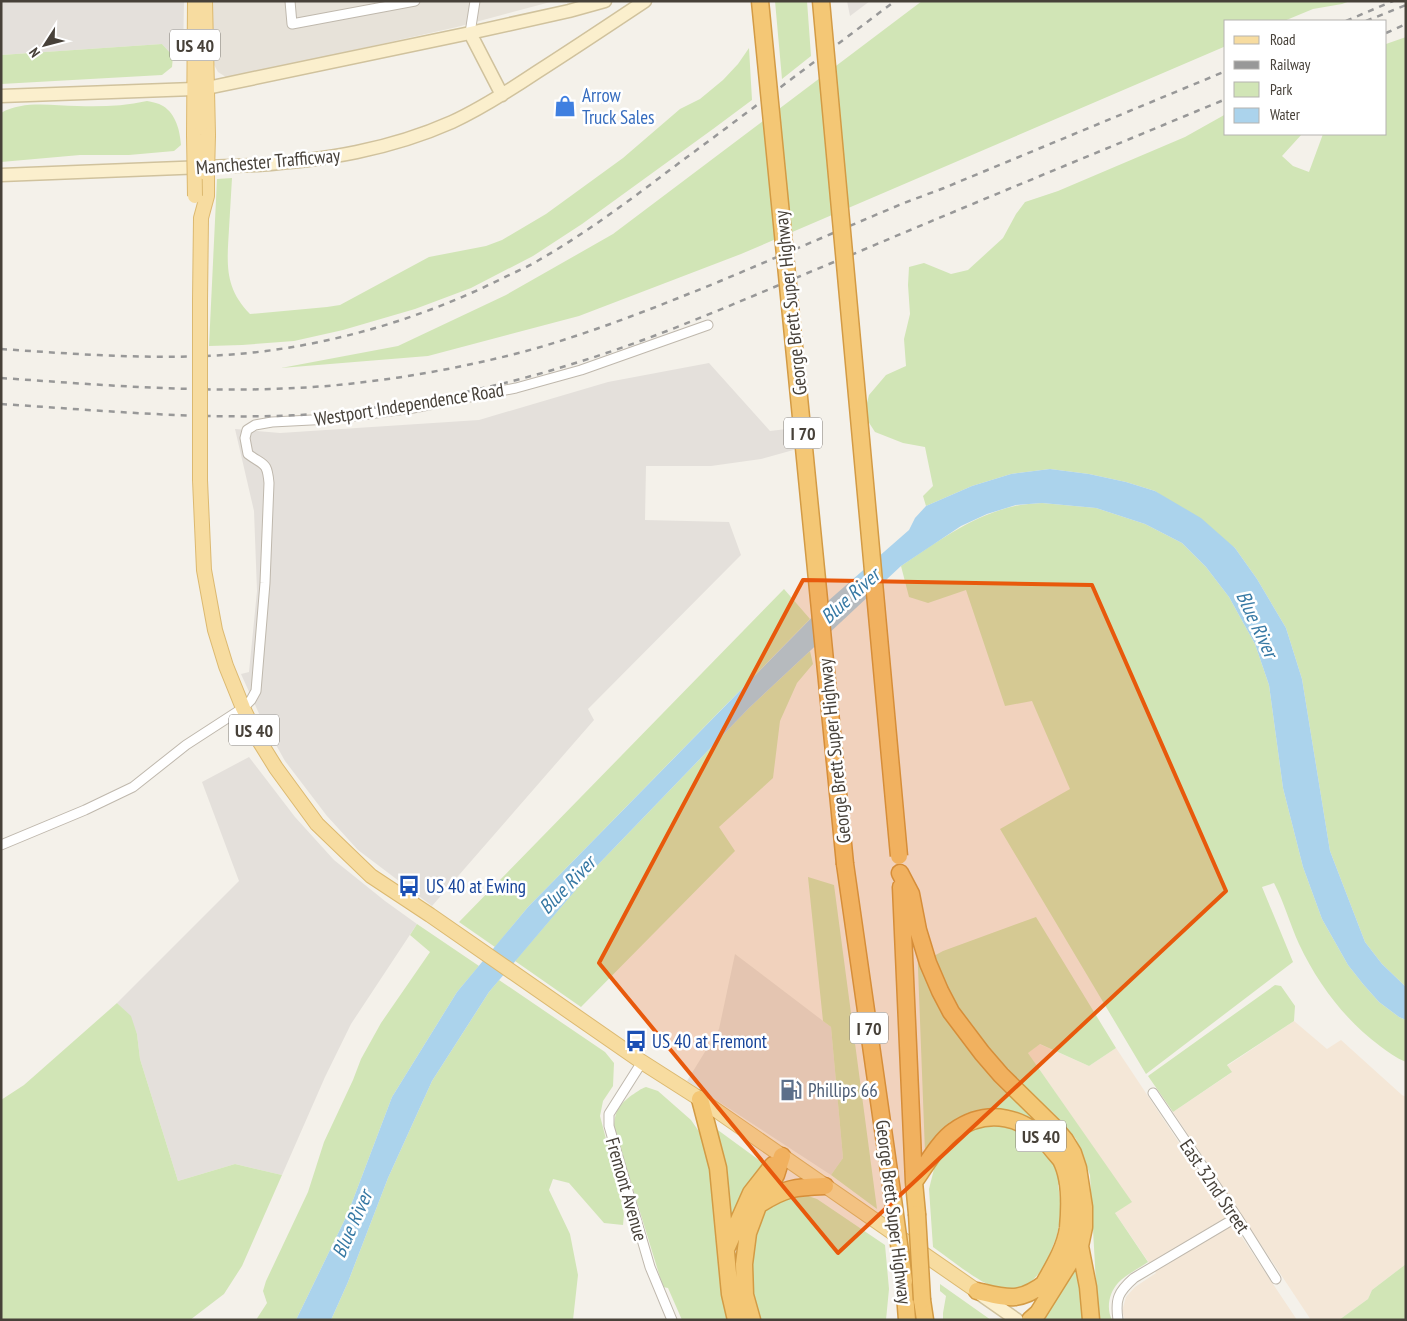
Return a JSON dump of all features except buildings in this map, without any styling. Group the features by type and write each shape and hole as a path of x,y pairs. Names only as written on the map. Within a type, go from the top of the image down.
{"highway":[{"name":"George Brett Super Highway","path":"760,1 845,864 904,1281 904,1316"},
{"name":"George Brett Super Highway","path":"821,1 900,856 914,1182 925,1320"},
{"path":"900,873 911,894 918,930 928,963 951,1012 1001,1075 1054,1127 1073,1153 1078,1168 1084,1207 1084,1227 1080,1246 1038,1313 1030,1320"},
{"path":"700,1099 718,1168 730,1294 736,1320"},
{"name":"US 40","path":"914,1182 952,1132 970,1121 985,1117 1002,1118 1027,1125 1043,1138 1061,1160 1067,1179 1069,1200 1068,1229 1060,1254 1045,1283 1034,1291 1006,1298 977,1291"},
{"path":"726,1252 751,1193 768,1169 782,1156"},
{"path":"752,1320 745,1295 744,1264 748,1233 758,1206 776,1175 782,1156"},
{"path":"758,1206 775,1194 795,1187 825,1186"},
{"path":"1080,1246 1088,1287 1091,1320"},
{"path":"1026,1320 1045,1283"}],"main road":[{"name":"US 40","path":"195,1 201,88"},
{"name":"US 40","path":"205,1 201,88 200,300 200,480 204,570 215,630 226,666 258,739 316,824 371,876 642,1062 700,1099 977,1291"},
{"path":"1,96 201,88 470,33 605,1"},
{"name":"Manchester Trafficway","path":"1,175 299,162 375,149 415,136 476,110 645,1"},
{"path":"470,33 502,95"},
{"path":"977,1291 1017,1320"}],"street":[{"path":"290,1 292,24 415,1"},
{"path":"470,33 475,1"},
{"name":"Westport Independence Road","path":"243,708 256,691 265,583 269,483 268,469 248,454 244,438 247,430 256,424 331,419 413,408 516,388 581,370 708,326"},
{"path":"1,845 85,810 133,787 186,745 243,708"},
{"name":"Fremont Avenue","path":"642,1062 609,1114 609,1126 650,1267 672,1320"},
{"name":"East 32nd Street","path":"1153,1093 1237,1217 1276,1279"},
{"path":"1118,1320 1116,1303 1121,1289 1134,1278 1237,1217"}],"highlighted area":[{"path":"803,580 1092,585 1226,891 838,1253 599,963"}],"shaded area":[{"path":"1,1 184,1 183,55 173,56 162,44 1,55"},
{"path":"212,1 554,1 457,27 238,76 226,77 218,72 212,61"},
{"path":"847,1 870,1 850,16"},
{"path":"709,363 770,431 795,428 797,449 761,459 711,466 646,466 645,520 729,522 741,555 588,709 594,720 432,906 358,850 327,816 285,761 261,718 241,674 249,672 257,591 254,511 235,429 280,433 479,420 608,382"},
{"path":"249,757 295,817 334,860 417,924 351,1024 325,1077 282,1175 235,1164 178,1181 140,1059 137,1034 130,1016 117,1003 239,881 202,782"},
{"path":"735,954 831,1027 843,1158 831,1175 687,1081 719,1029"},
{"path":"1294,1021 1327,1049 1341,1040 1406,1097 1406,1264 1372,1290 1368,1299 1339,1320 1311,1320 1173,1112 1231,1073 1227,1066"},
{"path":"1039,1044 1089,1066 1116,1048 1297,1320 1125,1320 1122,1311 1126,1297 1135,1287 1156,1273 1115,1213 1131,1202 1028,1053"}],"green space":[{"path":"775,1 807,1 811,56 782,79"},
{"path":"922,1 1350,1 1313,9 1286,20 1224,20 1224,47 741,254 579,316 428,356 281,368 398,346 506,295 613,234"},
{"path":"1406,37 1406,987 1382,964 1365,942 1330,851 1302,679 1286,628 1257,579 1235,548 1155,491 1089,474 1050,469 1011,474 972,486 926,506 923,496 933,486 925,447 903,443 875,432 864,415 869,395 886,375 906,366 904,339 910,314 909,267 924,263 951,274 968,270 1003,238 1025,202 1058,191 1185,137 1224,115 1224,135 1301,135 1282,156 1293,166 1309,172 1323,135 1387,135 1387,44"},
{"path":"162,44 173,56 172,67 162,75 1,84 1,55"},
{"path":"749,48 752,100 582,224 533,256 471,288 415,309 343,330 294,341 209,346 217,179 232,178 228,253 229,274 235,294 250,314 340,305 429,257 486,246 502,240 546,214 623,158 680,109 700,99 723,80 738,64"},
{"path":"147,101 163,106 174,118 180,134 181,145 174,151 129,155 80,155 1,162 1,113 10,109 29,105 104,106"},
{"path":"1042,503 1096,508 1145,524 1182,543 1206,567 1229,597 1255,644 1269,685 1283,788 1303,867 1322,919 1348,965 1363,984 1379,1002 1406,1020 1406,1062 1389,1053 1367,1036 1323,987 1306,959 1274,883 1262,887 1293,962 1146,1074 1000,829 1070,789 1032,701 1005,706 966,590 928,603 909,597 901,566 941,539 984,516 1015,506"},
{"path":"784,589 810,619 528,907 495,947 459,922"},
{"path":"810,651 813,664 797,683 780,721 773,778 719,827 735,851 581,1007 515,961 591,872 749,708"},
{"path":"808,877 834,885 877,1209 831,1175 843,1158 831,1027 823,1021"},
{"path":"1036,917 1116,1048 1089,1066 1040,1044 1028,1053 1132,1202 1115,1213 1148,1262 1125,1277 1115,1287 1109,1306 1112,1320 1098,1320 1090,1175 1076,1139 1054,1114 985,1049 946,989 932,957 943,951"},
{"path":"417,924 479,966 457,992 392,1097 348,1213 296,1320 256,1320 267,1303 263,1291 266,1281 308,1192 324,1142 361,1059 381,1023 430,952 410,935"},
{"path":"917,942 928,975 1050,1132 1050,1135 1008,1113 925,1152"},
{"path":"499,980 605,1052 614,1063 613,1086 603,1101 600,1116 624,1214 623,1225 604,1223 569,1183 553,1179 549,1190 570,1234 578,1275 573,1320 331,1320 348,1282 388,1178 432,1081 489,992"},
{"path":"1275,985 1281,986 1295,1006 1294,1021 1227,1065 1232,1072 1173,1112 1148,1076"},
{"path":"117,1003 131,1016 137,1034 140,1059 178,1181 235,1164 282,1175 242,1266 224,1294 190,1320 1,1320 1,1100 24,1085"},
{"path":"646,1087 658,1091 691,1120 700,1133 707,1150 712,1177 720,1280 729,1320 682,1320 668,1288 663,1287 614,1127 615,1116 621,1105 632,1095"},
{"path":"1002,1124 1033,1137 1055,1164 1061,1183 1058,1185 1060,1202 1059,1224 1056,1237 1044,1266 1039,1274 1025,1285 1017,1289 1008,1290 997,1288 982,1281 933,1247 929,1189 935,1165 952,1138 975,1126"},
{"path":"711,1125 763,1163 729,1220"},
{"path":"802,1194 817,1199 885,1245 889,1289 886,1320 758,1320 753,1297 752,1273 753,1244 756,1231 767,1208 776,1201"},
{"path":"1079,1262 1084,1320 1043,1320"},
{"path":"1406,1264 1406,1320 1339,1320 1368,1299 1372,1290"},
{"path":"940,1284 991,1320 943,1320 946,1296 940,1291"}],"water":[{"name":"Blue River","path":"1050,469 1089,474 1155,491 1201,518 1235,548 1257,579 1286,628 1302,679 1330,851 1365,942 1382,964 1406,987 1406,1020 1379,1002 1363,984 1348,965 1322,919 1303,867 1283,788 1269,685 1255,644 1229,597 1206,567 1182,543 1145,524 1096,508 1042,503 1016,505 987,514 961,526 901,566 749,708 591,872 489,992 432,1081 388,1178 348,1282 331,1320 296,1320 348,1213 392,1097 457,992 528,907 828,601 909,530 915,518 926,506 972,486 1011,474"}],"railway":[{"path":"1,349 167,357 266,351 358,333 446,303 530,265 593,226 895,1"},
{"path":"1348,20 1393,1"},
{"path":"1368,20 1406,5"},
{"path":"1387,33 1406,24"},
{"path":"1,378 175,388 305,388 396,378 514,354 583,333 674,300 1224,72"},
{"path":"1,404 206,416 288,415 329,413 390,406 510,382 605,354 676,327 1224,100"}],"place":[{"name":"Arrow Truck Sales","path":"565,106"},
{"name":"US 40 at Ewing","path":"409,886"},
{"name":"US 40 at Fremont","path":"636,1041"},
{"name":"Phillips 66","path":"791,1090"}]}
